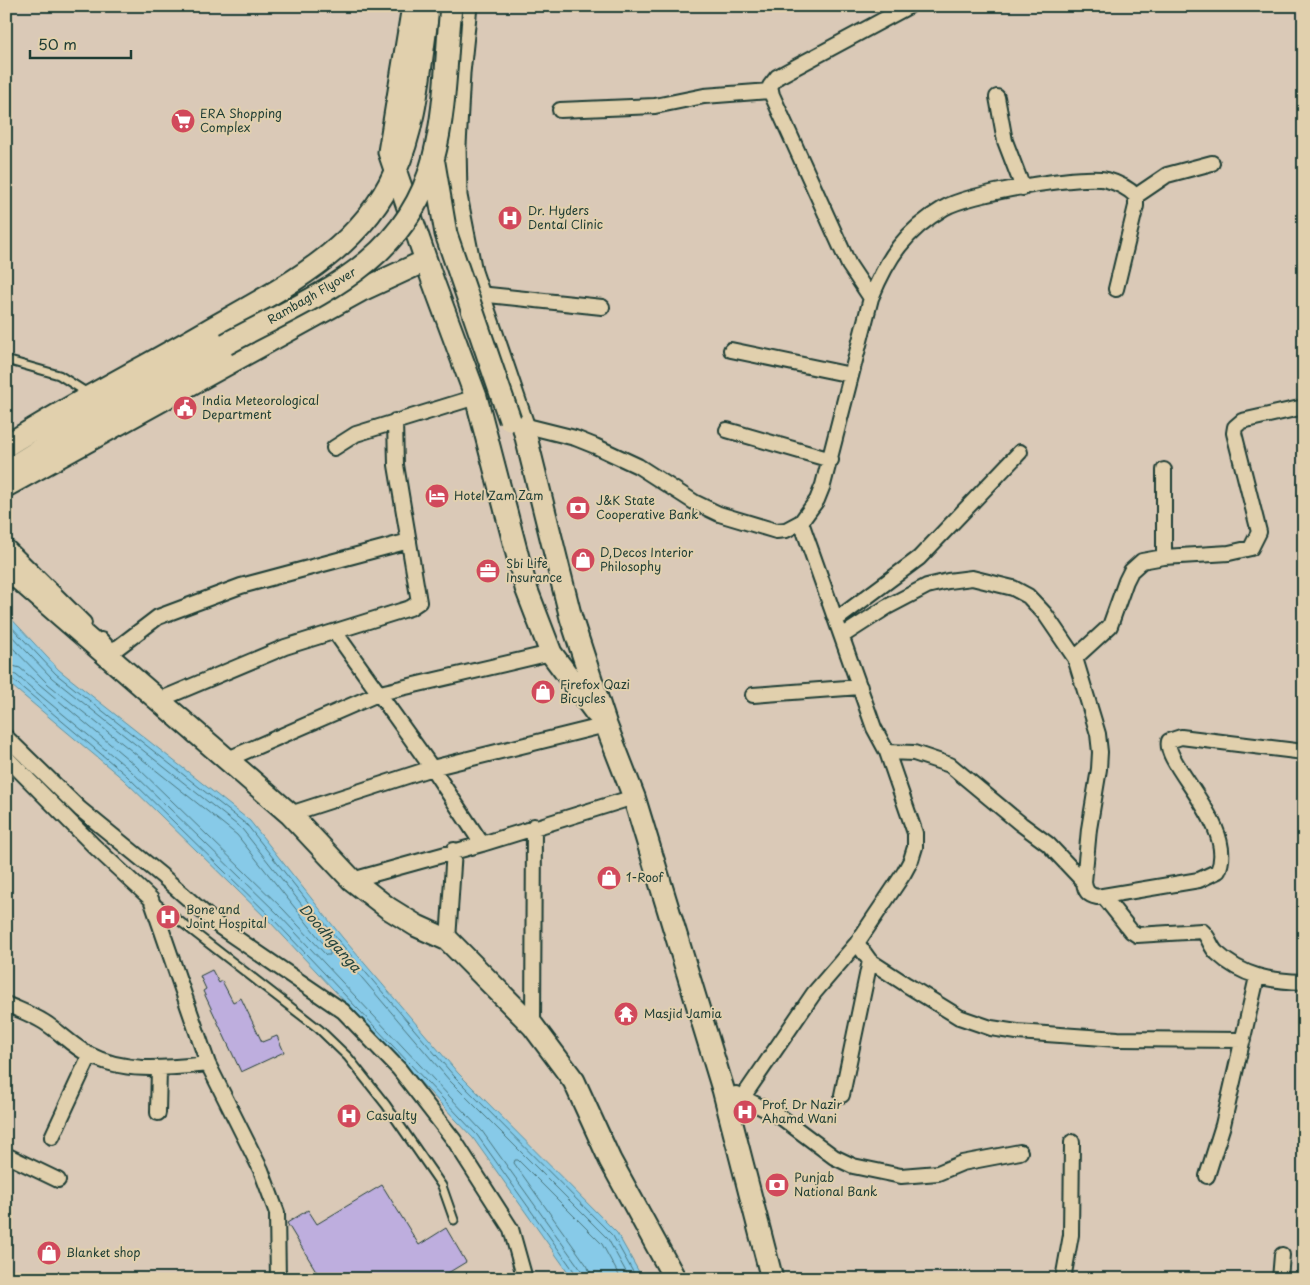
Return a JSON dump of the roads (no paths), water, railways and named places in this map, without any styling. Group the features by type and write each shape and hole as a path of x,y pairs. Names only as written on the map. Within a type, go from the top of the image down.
{"main road":[{"path":"413,6 389,152 424,257 476,398 526,588 551,653 606,725"},
{"path":"6,446 52,417 288,284 332,254 373,212 395,173 409,137 429,6"},
{"name":"Rambagh Flyover","path":"6,470 110,406 320,293 366,265 381,252 409,218 418,203 433,160 442,109 451,6"},
{"path":"466,6 455,145 456,196 471,272 517,422 557,604 571,618 606,725 634,797 723,1089 772,1279"},
{"path":"433,160 446,234 517,422"},
{"path":"90,418 115,421 396,262 424,257"},
{"path":"6,486 424,257"},
{"path":"453,336 487,320"},
{"path":"6,568 290,814 352,880 388,908 417,926 448,940 533,1026 574,1081 610,1160 675,1279"}],"street":[{"path":"871,298 849,265 770,91 770,86 777,77 910,6"},
{"path":"560,110 655,106 704,96 770,91"},
{"path":"997,97 1006,141 1023,188"},
{"path":"1116,290 1136,196 1167,175 1212,163"},
{"path":"517,422 575,438 620,457 718,514 776,531 786,530 801,522 817,500 831,460 871,298 891,255 925,222 944,208 971,196 1093,178 1118,184 1129,189 1136,196"},
{"path":"479,294 602,307"},
{"path":"731,350 851,375"},
{"path":"334,448 356,434 476,398"},
{"path":"1075,658 1110,626 1131,571 1142,561 1164,557 1229,553 1251,548 1259,532 1234,433 1235,427 1242,421 1304,407"},
{"path":"159,700 285,647 410,608 419,602 396,464 395,422"},
{"path":"727,430 831,460"},
{"path":"836,620 919,558 1020,452"},
{"path":"1164,470 1164,557"},
{"path":"743,1097 814,993 857,943 904,873 915,847 915,833 886,752 874,728 801,522"},
{"path":"6,546 112,650 121,646 158,618 241,586 409,540"},
{"path":"842,636 887,607 927,586 972,578 1013,588 1028,596 1045,614 1075,658 1098,734 1100,752 1088,828 1084,882 1086,890 1090,895 1104,897 1199,880 1218,871 1222,863 1221,843 1202,802 1168,752 1169,741 1180,737 1304,752"},
{"path":"335,632 380,693 482,844"},
{"path":"228,759 380,693 551,653"},
{"path":"753,695 860,687"},
{"path":"290,814 432,768 606,725"},
{"path":"6,737 80,809 139,856 220,927 343,1011 399,1069 454,1140 512,1229 524,1279"},
{"path":"886,752 914,753 950,765 1048,844 1084,882"},
{"path":"6,757 94,846 151,899 208,1064 261,1170 277,1213 278,1279"},
{"path":"352,880 454,850 482,844 534,826 634,797"},
{"path":"533,1026 534,826"},
{"path":"448,940 454,850"},
{"path":"1104,897 1135,934 1146,936 1202,931 1218,954 1257,977 1269,981 1304,982"},
{"path":"857,943 870,960 948,1011 991,1028 1017,1032 1118,1039 1244,1040"},
{"path":"842,1094 870,960"},
{"path":"1206,1176 1218,1142 1244,1040 1257,977"},
{"path":"6,1004 45,1022 70,1044 90,1055 129,1067 159,1068 208,1064"},
{"path":"52,1137 90,1055"},
{"path":"158,1113 159,1068"},
{"path":"723,1089 743,1097 782,1118 834,1157 853,1166 901,1176 938,1173 962,1163 1020,1152"},
{"path":"1063,1279 1071,1235 1072,1142"},
{"path":"6,1155 58,1180"},
{"path":"1280,1279 1282,1255"}],"lane":[{"path":"6,360 59,375 92,395"},
{"path":"151,899 319,1029 348,1057 386,1105 442,1186 454,1220"}],"water":[{"name":"Doodhganga","path":"6,613 59,670 250,821 342,937 458,1073 617,1233 643,1279 573,1279 473,1138 270,922 123,779 6,681"}],"place":[{"name":"ERA Shopping Complex","path":"183,121"},
{"name":"Dr. Hyders Dental Clinic","path":"510,218"},
{"name":"India Meteorological Department","path":"185,408"},
{"name":"Hotel Zam Zam","path":"437,496"},
{"name":"J&K State Cooperative Bank","path":"578,508"},
{"name":"D,Decos Interior Philosophy","path":"583,560"},
{"name":"Sbi Life Insurance","path":"488,571"},
{"name":"Firefox Qazi Bicycles","path":"543,692"},
{"name":"1-Roof","path":"609,878"},
{"name":"Bone and Joint Hospital","path":"168,917"},
{"name":"Masjid Jamia","path":"626,1014"},
{"name":"Prof. Dr Nazir Ahamd Wani","path":"745,1112"},
{"name":"Casualty","path":"349,1116"},
{"name":"Punjab National Bank","path":"777,1185"},
{"name":"Blanket shop","path":"49,1253"}]}
